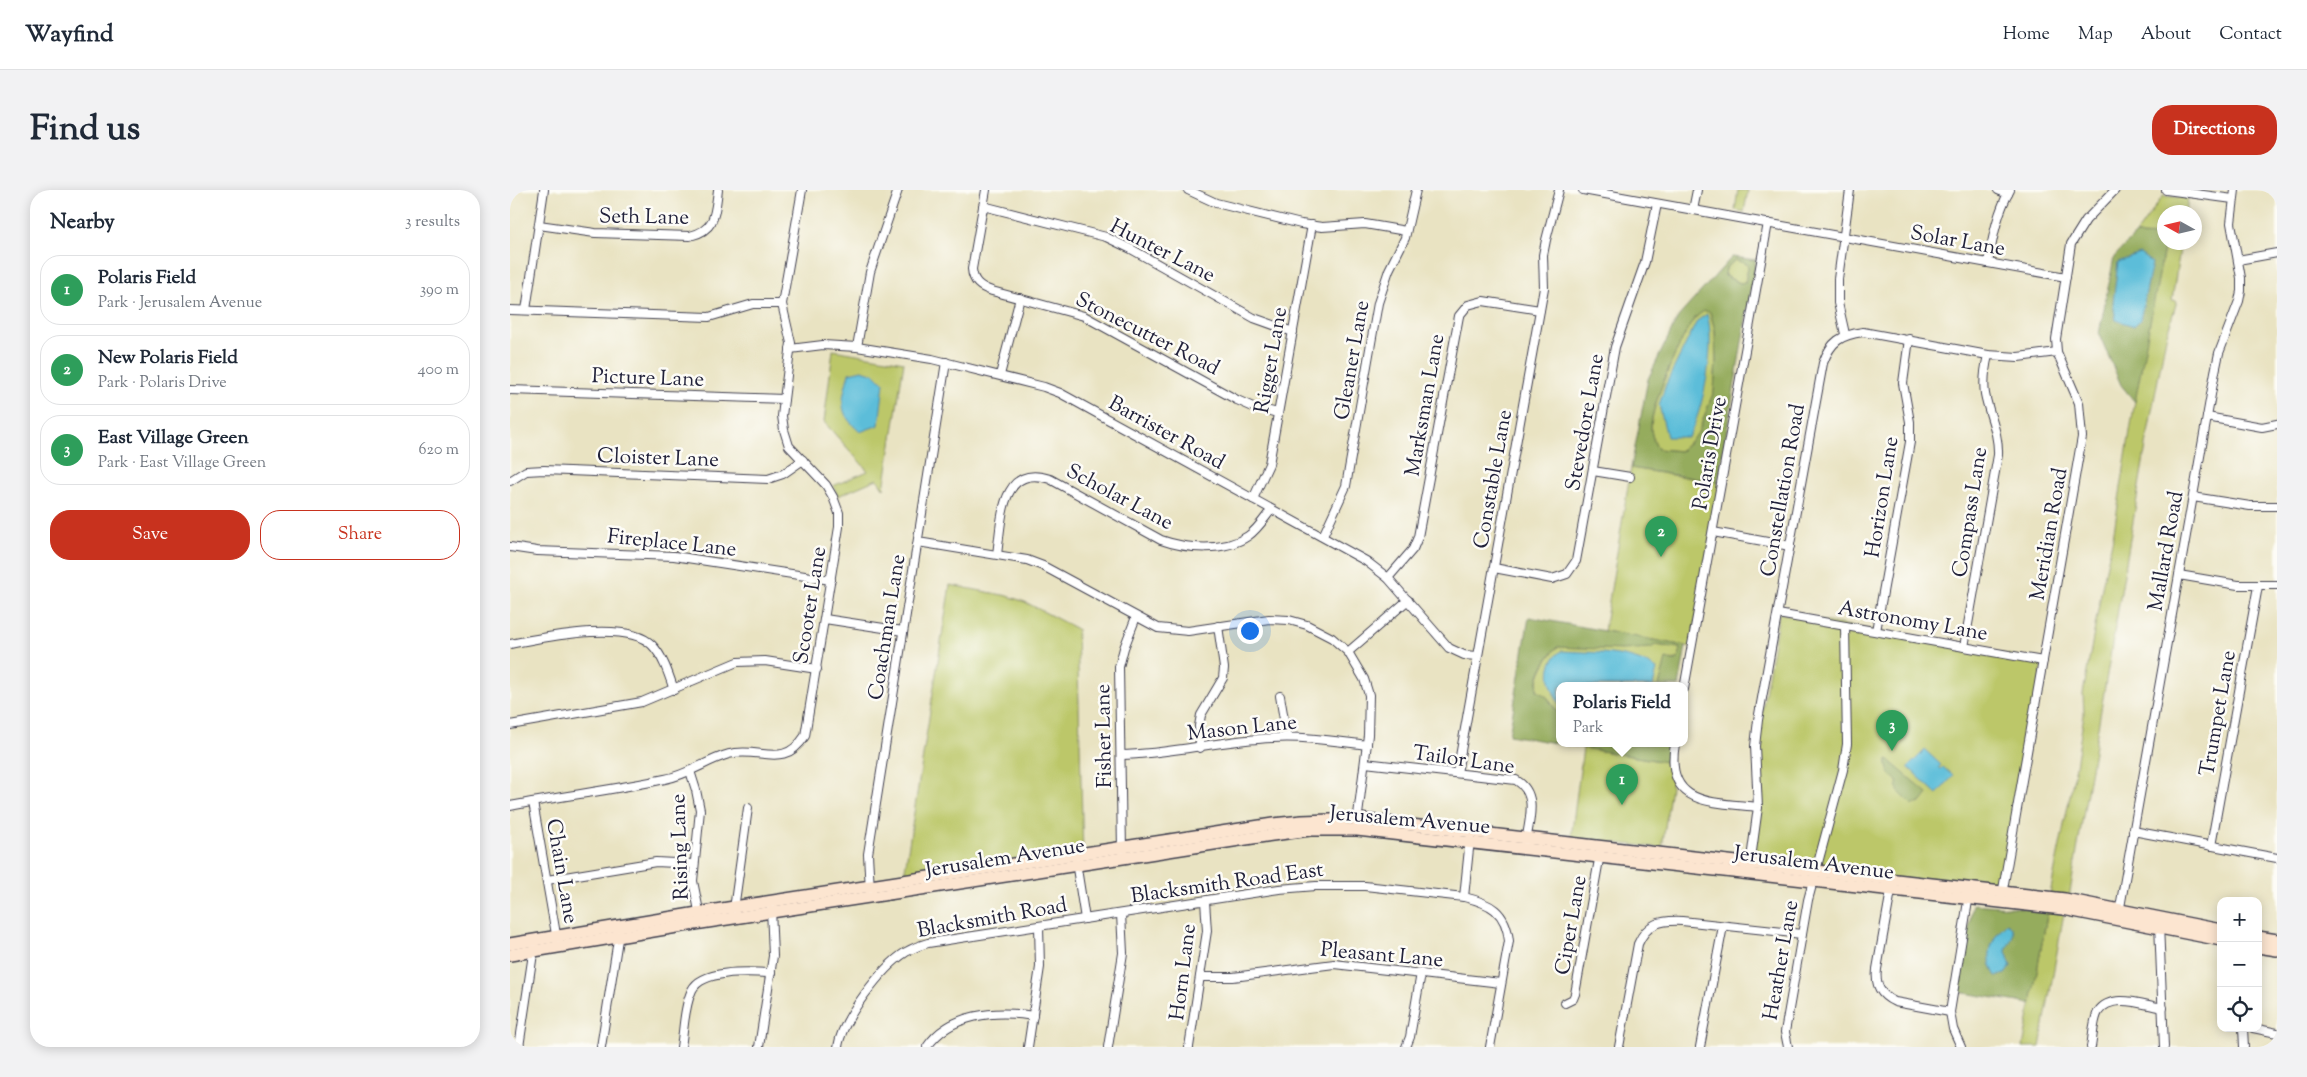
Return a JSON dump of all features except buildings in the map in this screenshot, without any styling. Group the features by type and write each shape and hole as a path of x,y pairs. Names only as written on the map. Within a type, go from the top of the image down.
{"main road":[{"name":"Jerusalem Avenue","path":"510,955 534,946 557,941 771,907 1218,838 1357,824 2002,897 2063,909 2118,915 2159,923 2217,939"},
{"name":"Jerusalem Avenue","path":"2159,923 2217,930"},
{"path":"2262,938 2277,940"},
{"name":"Jerusalem Avenue","path":"510,944 534,946"},
{"path":"2262,947 2277,950"}],"street":[{"path":"526,310 544,190"},
{"name":"Seth Lane","path":"538,225 595,233 690,236 700,234 710,225 715,211 718,190"},
{"name":"Scooter Lane","path":"510,806 666,779 732,754 750,752 775,756 793,751 805,736 839,528 839,513 834,497 826,486 789,446 782,416 790,338 782,304 802,190"},
{"path":"857,348 870,272 898,190"},
{"name":"Stonecutter Road","path":"986,190 972,265 974,279 985,289 1084,316 1238,400 1253,407 1278,414"},
{"path":"1188,190 1224,206 1312,225 1365,224 1406,231"},
{"name":"Gleaner Lane","path":"1323,536 1346,486 1378,303 1388,270 1406,231 1416,190"},
{"name":"Constable Lane","path":"1457,773 1544,288 1546,240 1559,190"},
{"name":"Solar Lane","path":"1583,190 2066,277"},
{"path":"1693,210 1697,190"},
{"path":"1850,190 1837,290 1845,334 1863,332 1988,355 2018,357 2057,352"},
{"path":"1988,263 1995,226 2009,192 1998,190"},
{"name":"Meridian Road","path":"2002,897 2082,437 2079,403 2057,352 2056,338 2071,244 2078,229 2115,190"},
{"path":"2166,190 2234,199"},
{"name":"Mallard Road","path":"2118,915 2207,417 2220,353 2240,301 2241,278 2231,223 2235,190"},
{"name":"Stevedore Lane","path":"1494,568 1552,579 1567,574 1576,561 1594,471 1615,347 1645,262 1656,204"},
{"name":"Hunter Lane","path":"983,206 1106,237 1254,318 1293,332"},
{"name":"Polaris Drive","path":"1685,682 1768,223"},
{"name":"Rigger Lane","path":"1253,499 1269,464 1312,225"},
{"path":"2238,260 2277,253"},
{"path":"1000,375 1020,298"},
{"name":"Marksman Lane","path":"1388,578 1413,549 1418,537 1459,316 1468,305 1483,301 1540,310"},
{"path":"510,310 709,317 753,304 782,304"},
{"name":"Constellation Road","path":"1750,868 1758,807 1755,746 1758,720 1823,363 1831,346 1845,334"},
{"name":"Horizon Lane","path":"1876,631 1910,442 1910,422 1903,383 1909,339"},
{"name":"Barrister Road","path":"790,349 822,345 857,348 946,362 1000,375 1060,393 1366,561 1388,578 1449,648 1464,655 1477,656"},
{"name":"Compass Lane","path":"1964,647 1998,455 1996,428 1985,393 1984,376 1988,355"},
{"name":"Coachman Lane","path":"870,892 868,854 946,362"},
{"name":"Picture Lane","path":"510,390 784,399"},
{"path":"2207,417 2262,427 2277,424"},
{"name":"Cloister Lane","path":"510,481 526,471 544,470 768,479 783,474 803,460"},
{"path":"1594,471 1630,477"},
{"name":"Scholar Lane","path":"997,554 1008,493 1019,480 1033,475 1050,478 1162,540 1179,546 1195,548 1236,542 1252,533 1271,510"},
{"path":"2193,497 2250,506 2277,506"},
{"path":"1713,532 1790,546"},
{"path":"918,542 1017,557 1043,566 1158,628 1176,631 1269,619 1289,620 1321,631 1348,652 1364,679 1369,695 1367,745 1357,824"},
{"name":"Fireplace Lane","path":"510,548 537,551 674,556 830,580"},
{"path":"2179,575 2238,585 2277,585"},
{"name":"Trumpet Lane","path":"2211,846 2258,586"},
{"path":"1348,652 1408,600"},
{"name":"Astronomy Lane","path":"1778,614 2043,661"},
{"name":"Fisher Lane","path":"1122,853 1119,667 1136,616"},
{"path":"825,619 904,631"},
{"path":"1200,748 1199,726 1201,715 1223,678 1224,668 1218,626"},
{"name":"Heather Lane","path":"1788,1047 1784,1032 1802,934 1814,875 1843,770 1847,744 1845,626"},
{"path":"510,644 576,633 630,634 642,637 652,645 670,676 674,690"},
{"path":"510,725 642,702 728,666 750,660 817,669"},
{"path":"1280,696 1287,737"},
{"name":"Mason Lane","path":"1120,755 1155,754 1287,737 1306,737 1367,745"},
{"path":"1675,747 1672,769 1678,784 1685,792 1704,801 1758,807"},
{"name":"Tailor Lane","path":"1365,763 1516,780 1522,784 1530,796 1532,808 1526,843"},
{"name":"Rising Lane","path":"690,771 700,810 693,881 700,918"},
{"name":"Chain Lane","path":"533,802 557,941"},
{"path":"734,913 748,808"},
{"path":"2133,831 2277,858"},
{"path":"1470,837 1464,897 1489,905 1500,914 1506,924 1508,940 1490,1047"},
{"name":"Ciper Lane","path":"1565,1003 1573,999 1575,994 1601,852"},
{"path":"1076,860 1084,919"},
{"path":"547,880 656,862 694,864"},
{"path":"1892,884 1875,980 1879,990 1887,998 1895,1002 1950,1012"},
{"name":"Blacksmith Road East","path":"1084,919 1279,889 1342,885 1464,897"},
{"path":"1961,1047 1953,1029 1950,1012 1969,893"},
{"name":"Horn Lane","path":"1189,1047 1207,931 1205,901"},
{"path":"759,1047 774,942 771,907"},
{"path":"1108,1047 1123,953 1121,914"},
{"name":"Blacksmith Road","path":"838,1047 841,1034 851,1013 889,966 907,951 928,943 1084,919"},
{"path":"1619,1047 1638,944 1642,935 1650,926 1664,920 1802,934"},
{"path":"2159,923 2164,1047"},
{"path":"1028,1047 1040,967 1040,926"},
{"path":"1700,1047 1723,926"},
{"path":"601,1047 619,931"},
{"path":"519,1047 534,946"},
{"name":"Pleasant Lane","path":"1200,977 1232,977 1334,964 1501,983"},
{"path":"681,1047 689,1000 692,990 700,980 741,972 770,973"},
{"path":"1406,1047 1410,1037 1421,973"},
{"path":"2091,1047 2098,1012 2110,1003 2125,1002 2163,1008"},
{"path":"927,1047 937,1035 962,1019 1005,1013 1032,1016"},
{"path":"2262,1030 2277,1033"},
{"path":"2243,1032 2244,1047"}],"green space":[{"path":"1738,190 1748,190 1744,212 1735,210"},
{"path":"2163,196 2188,198 2187,205 2157,205 2157,236 2135,235"},
{"path":"2135,235 2157,236 2157,250 2164,250 2135,402 2121,385 2099,334 2114,257"},
{"path":"2164,250 2180,250 2172,300 2177,301 2166,337 2151,416 2069,898 2050,894 2076,766 2084,714 2083,694 2113,537 2140,369"},
{"path":"1732,257 1756,260 1718,482 1631,468 1648,379 1678,317","holes":["1735,260 1747,264 1745,282 1740,283 1725,276 1726,268","1704,311 1710,312 1715,330 1716,362 1714,391 1698,433 1681,451 1658,449 1651,427 1656,403 1682,340 1695,318"]},
{"path":"1735,260 1747,264 1745,282 1740,283 1725,276 1726,268"},
{"path":"1704,311 1710,312 1715,330 1716,362 1714,391 1698,433 1681,451 1658,449 1651,427 1652,417 1661,388 1689,327 1695,318"},
{"path":"833,350 904,362 884,489 877,479 838,496 833,486 868,471 824,422"},
{"path":"1631,468 1720,483 1691,647 1604,631"},
{"path":"950,585 1008,596 1025,602 1077,629 1083,856 903,882"},
{"path":"1779,613 2043,661 2002,896 1751,867 1761,788 1756,746"},
{"path":"1529,617 1686,646 1680,682 1660,682 1666,659 1673,661 1678,659 1680,648 1655,645 1651,648 1622,650 1557,647 1543,667 1537,684 1537,690 1547,697 1556,710 1556,743 1509,735"},
{"path":"1655,645 1680,648 1678,659 1666,660 1660,682 1556,682 1556,710 1547,697 1537,690 1543,667 1557,647"},
{"path":"1578,747 1668,747 1666,762"},
{"path":"1583,748 1672,763 1673,773 1662,848 1571,838"},
{"path":"1887,759 1928,794 1921,803 1912,805 1898,791 1897,781 1888,769"},
{"path":"1973,904 2048,910 2031,1004 1958,992"},
{"path":"2048,910 2064,913 2040,1047 2023,1047"}],"water":[{"path":"2140,254 2152,263 2140,320 2134,326 2116,320 2113,303 2118,262"},
{"path":"1707,314 1710,342 1709,359 1699,411 1688,437 1667,437 1659,405 1666,384 1697,321"},
{"path":"862,370 875,374 884,383 879,425 860,432 847,418 844,411 843,398 849,373"},
{"path":"1561,651 1611,654 1635,659 1657,669 1654,682 1556,682 1556,697 1550,676 1551,663"},
{"path":"1925,750 1941,765 1938,768 1940,770 1943,767 1953,776 1937,794 1908,767"},
{"path":"2007,923 2013,933 2006,951 2011,966 2005,974 1996,976 1990,962 1991,947 1997,934"}],"place":[{"name":"New Polaris Field","path":"1661,557"},
{"name":"East Village Green","path":"1892,751"},
{"name":"Polaris Field","path":"1622,805"}]}
